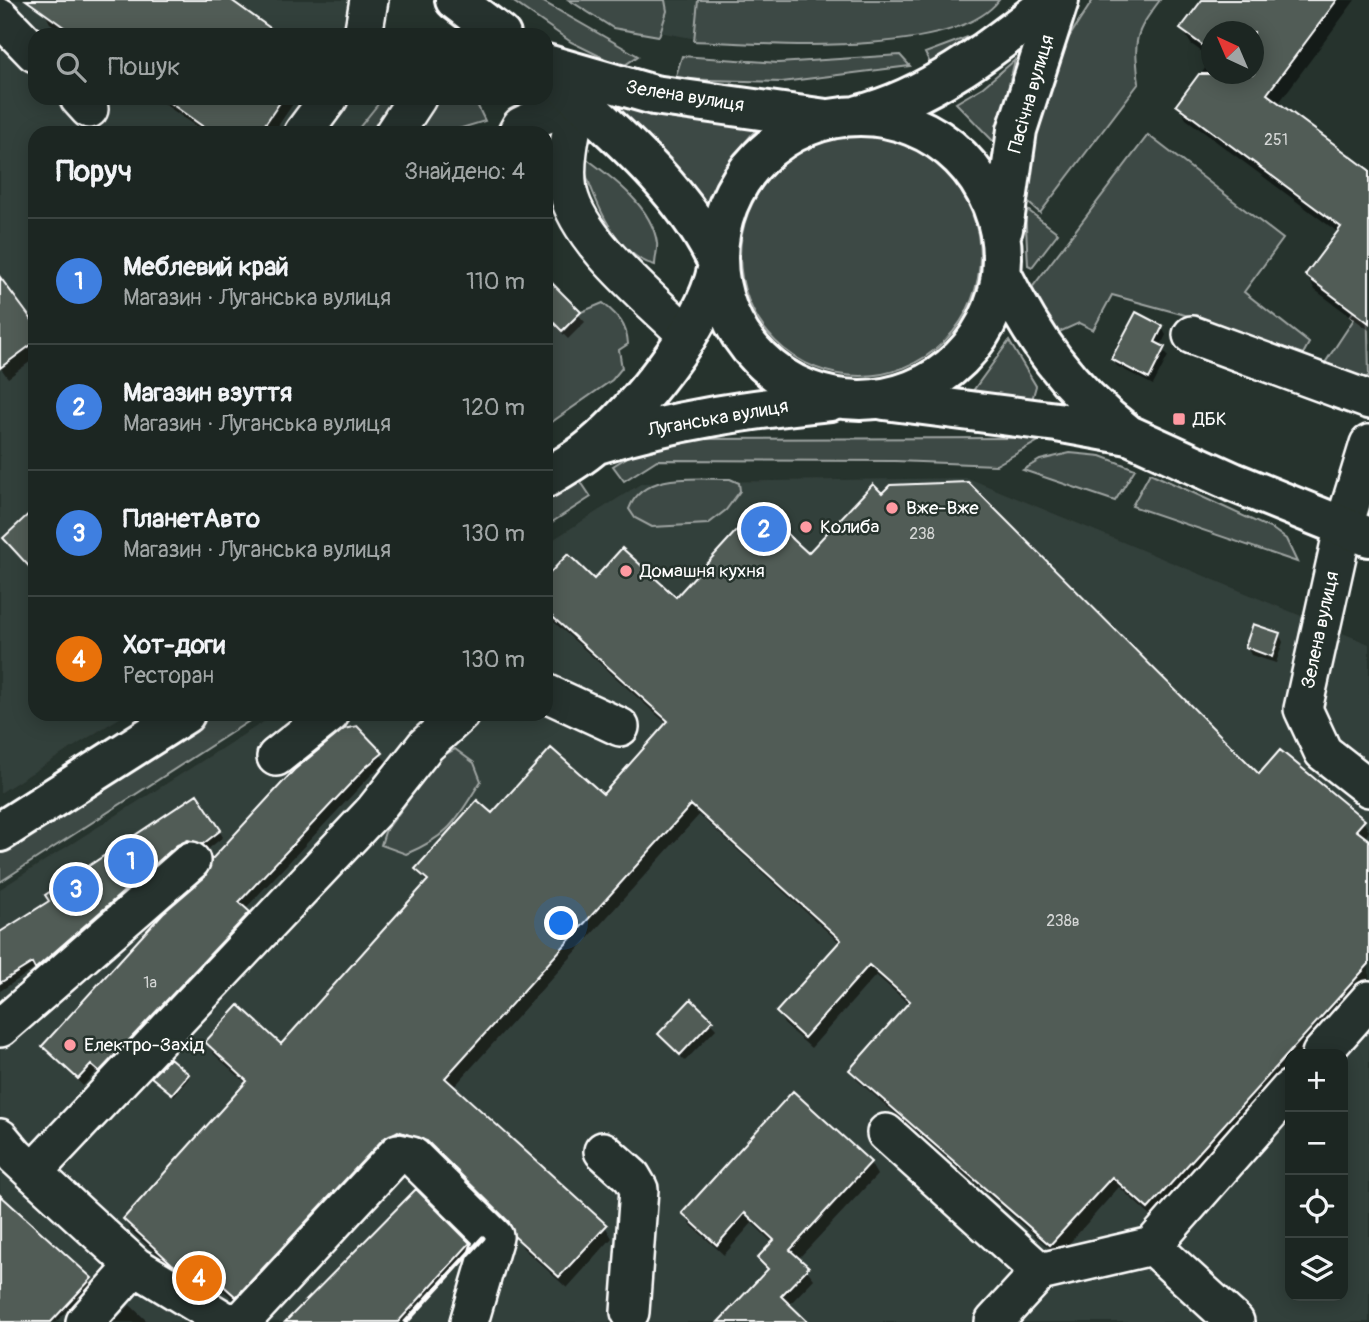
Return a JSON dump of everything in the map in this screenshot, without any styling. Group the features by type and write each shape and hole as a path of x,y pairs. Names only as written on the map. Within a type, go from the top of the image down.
{"main road":[{"name":"Пасічна вулиця","path":"717,264 723,218 745,175 785,137 842,117 885,108 949,75 1053,0"},
{"name":"Пасічна вулиця","path":"861,400 924,382 957,359 986,324 999,295 1003,231 1017,130 1059,0"},
{"name":"Зелена вулиця","path":"553,68 654,95 912,125 953,149 984,185 1003,231"},
{"name":"Зелена вулиця","path":"553,73 681,205 705,236 717,264"},
{"name":"Луганська вулиця","path":"553,473 595,444 649,387 688,336 712,294 717,264"},
{"path":"717,264 723,301 732,324 761,361 794,384 861,400 1057,422 1129,435 1356,533"},
{"path":"1002,275 1036,338 1062,375 1096,410 1129,435"},
{"name":"Луганська вулиця","path":"595,444 659,425 766,407 861,400"},
{"path":"0,832 173,721"}],"lane":[{"path":"363,28 369,0"},
{"path":"0,17 28,46"},
{"path":"523,126 578,99"},
{"path":"578,99 568,151 568,190 576,215 593,241 688,336"},
{"path":"308,126 325,105"},
{"path":"399,126 412,105"},
{"path":"1192,335 1369,400"},
{"name":"Зелена вулиця","path":"1369,444 1356,533 1303,709 1323,752 1369,788"},
{"path":"553,696 620,727"},
{"path":"276,757 321,721"},
{"path":"33,1172 374,811 426,745 452,721"},
{"path":"0,1028 191,861"},
{"path":"1325,1049 1369,1000"},
{"path":"994,1322 1040,1272 1152,1246 1285,1095"},
{"path":"886,1133 1040,1272"},
{"path":"0,1138 135,1266 230,1322 244,1319 398,1153 412,1156 494,1237 469,1322"},
{"path":"603,1151 632,1177 639,1189 634,1318"},
{"path":"1152,1246 1235,1322"},
{"path":"85,1322 135,1266"}],"shaded area":[{"path":"0,0 348,0 386,28 28,28 28,105 377,105 361,126 28,126 28,721 115,721 0,793"},
{"path":"511,0 540,0 638,56 622,67 571,42"},
{"path":"569,0 665,0 667,11 659,36 613,28"},
{"path":"577,0 727,0 697,39 615,24"},
{"path":"698,0 999,0 976,19 943,32 902,40 810,45 694,41"},
{"path":"1093,0 1160,0 1140,30 1136,47 1139,83 1040,213 1021,196 1022,180 1055,59"},
{"path":"973,35 931,65 925,53"},
{"path":"900,55 910,66 782,82 675,79 682,56 778,63"},
{"path":"1015,60 995,143 956,103 983,87"},
{"path":"605,100 761,124 729,164 706,208 677,169"},
{"path":"377,105 394,105 380,126 361,126"},
{"path":"431,105 477,105 485,121 468,126 418,126"},
{"path":"1148,135 1283,239 1244,292 1309,343 1303,354 1196,318 1112,295 1093,330 1079,323 1059,332 1063,353 1046,338 1031,289"},
{"path":"860,136 883,138 906,145 927,156 945,171 960,189 971,210 978,233 978,279 971,302 960,323 945,341 927,356 906,367 883,374 860,376 837,374 814,367 793,356 775,341 760,323 749,302 742,279 740,256 742,233 749,210 760,189 775,171 793,156 814,145 837,138"},
{"path":"587,159 630,195 648,218 657,243 655,265 641,260 629,251 608,225 583,166"},
{"path":"1025,208 1058,233 1032,267 1028,265"},
{"path":"1367,294 1369,375 1364,380 1321,369 1354,319 1350,316"},
{"path":"603,303 617,316 626,331 628,344 619,350 622,368 612,380 553,421 553,322 563,331 581,312"},
{"path":"1009,341 1036,386 1032,400 970,395"},
{"path":"1044,438 996,465 895,461 657,460 624,481 613,466 639,450 679,439"},
{"path":"1070,453 1101,456 1135,469 1115,501 1023,470 1040,460"},
{"path":"1150,473 1274,530 1286,539 1297,562 1132,506"},
{"path":"577,476 591,497 553,521 553,491"},
{"path":"687,478 730,479 739,483 740,491 726,510 708,524 652,527 635,518 629,509 636,497 646,488 658,483"},
{"path":"968,478 1369,644 1369,1322 0,1322 0,889 265,721 553,721 553,540 642,483"},
{"path":"201,721 249,721 0,882 0,852"},
{"path":"455,749 474,763 481,781 458,816 443,833 406,854 381,845 385,832 410,798 424,766"}],"building":[{"path":"26,0 231,0 270,28 65,28"},
{"path":"1202,0 1337,0 1267,94 1369,170 1369,323 1305,275 1341,227 1176,105 1199,74 1201,84 1264,84 1264,21 1201,21 1201,44 1180,29"},
{"path":"173,105 278,105 264,126 202,126"},
{"path":"0,277 28,315 28,347 0,368"},
{"path":"553,284 581,312 562,331 553,322"},
{"path":"1136,312 1163,326 1155,342 1165,347 1149,379 1111,359"},
{"path":"968,482 1259,774 1280,750 1365,820 1356,830 1369,840 1369,964 1292,1049 1285,1049 1285,1057 1148,1209 1112,1177 1050,1245 849,1070 910,1001 869,965 804,1038 776,1012 841,940 691,805 445,1078 607,1225 559,1277 514,1236 509,1222 427,1141 398,1131 383,1139 236,1297 197,1262 187,1273 172,1264 123,1219 247,1081 205,1042 239,1005 281,1044 428,880 415,869 477,800 492,813 551,748 603,794 668,721 553,617 553,570 568,554 594,579 622,548 676,597 758,507 808,553 873,484 882,493 890,485"},
{"path":"28,515 28,565 3,538"},
{"path":"1253,624 1280,633 1272,657 1245,647"},
{"path":"357,726 383,753 366,767 239,902 250,912 99,1072 91,1065 78,1079 42,1046 163,913 205,877 211,860 294,770 344,729"},
{"path":"197,794 221,830 203,844 188,840 177,845 35,969 32,963 0,983 0,932 49,901 45,895"},
{"path":"691,999 713,1020 680,1055 658,1034"},
{"path":"170,1058 189,1074 172,1094 151,1077"},
{"path":"793,1091 871,1162 790,1250 809,1267 781,1296 808,1322 718,1322 768,1269 757,1258 774,1240 745,1213 717,1245 682,1213"},
{"path":"416,1189 470,1243 398,1322 285,1322"},
{"path":"0,1195 92,1278 51,1322 0,1322"}],"railway":[{"path":"406,1322 483,1238"}],"place":[{"name":"ДБК","path":"1179,419"},
{"name":"Вже-Вже","path":"892,508"},
{"name":"Колиба","path":"806,527"},
{"name":"Магазин взуття","path":"764,529"},
{"name":"Домашня кухня","path":"626,571"},
{"name":"Меблевий край","path":"131,861"},
{"name":"ПланетАвто","path":"76,889"},
{"name":"Електро-Захід","path":"70,1045"},
{"name":"Хот-доги","path":"199,1278"}]}
